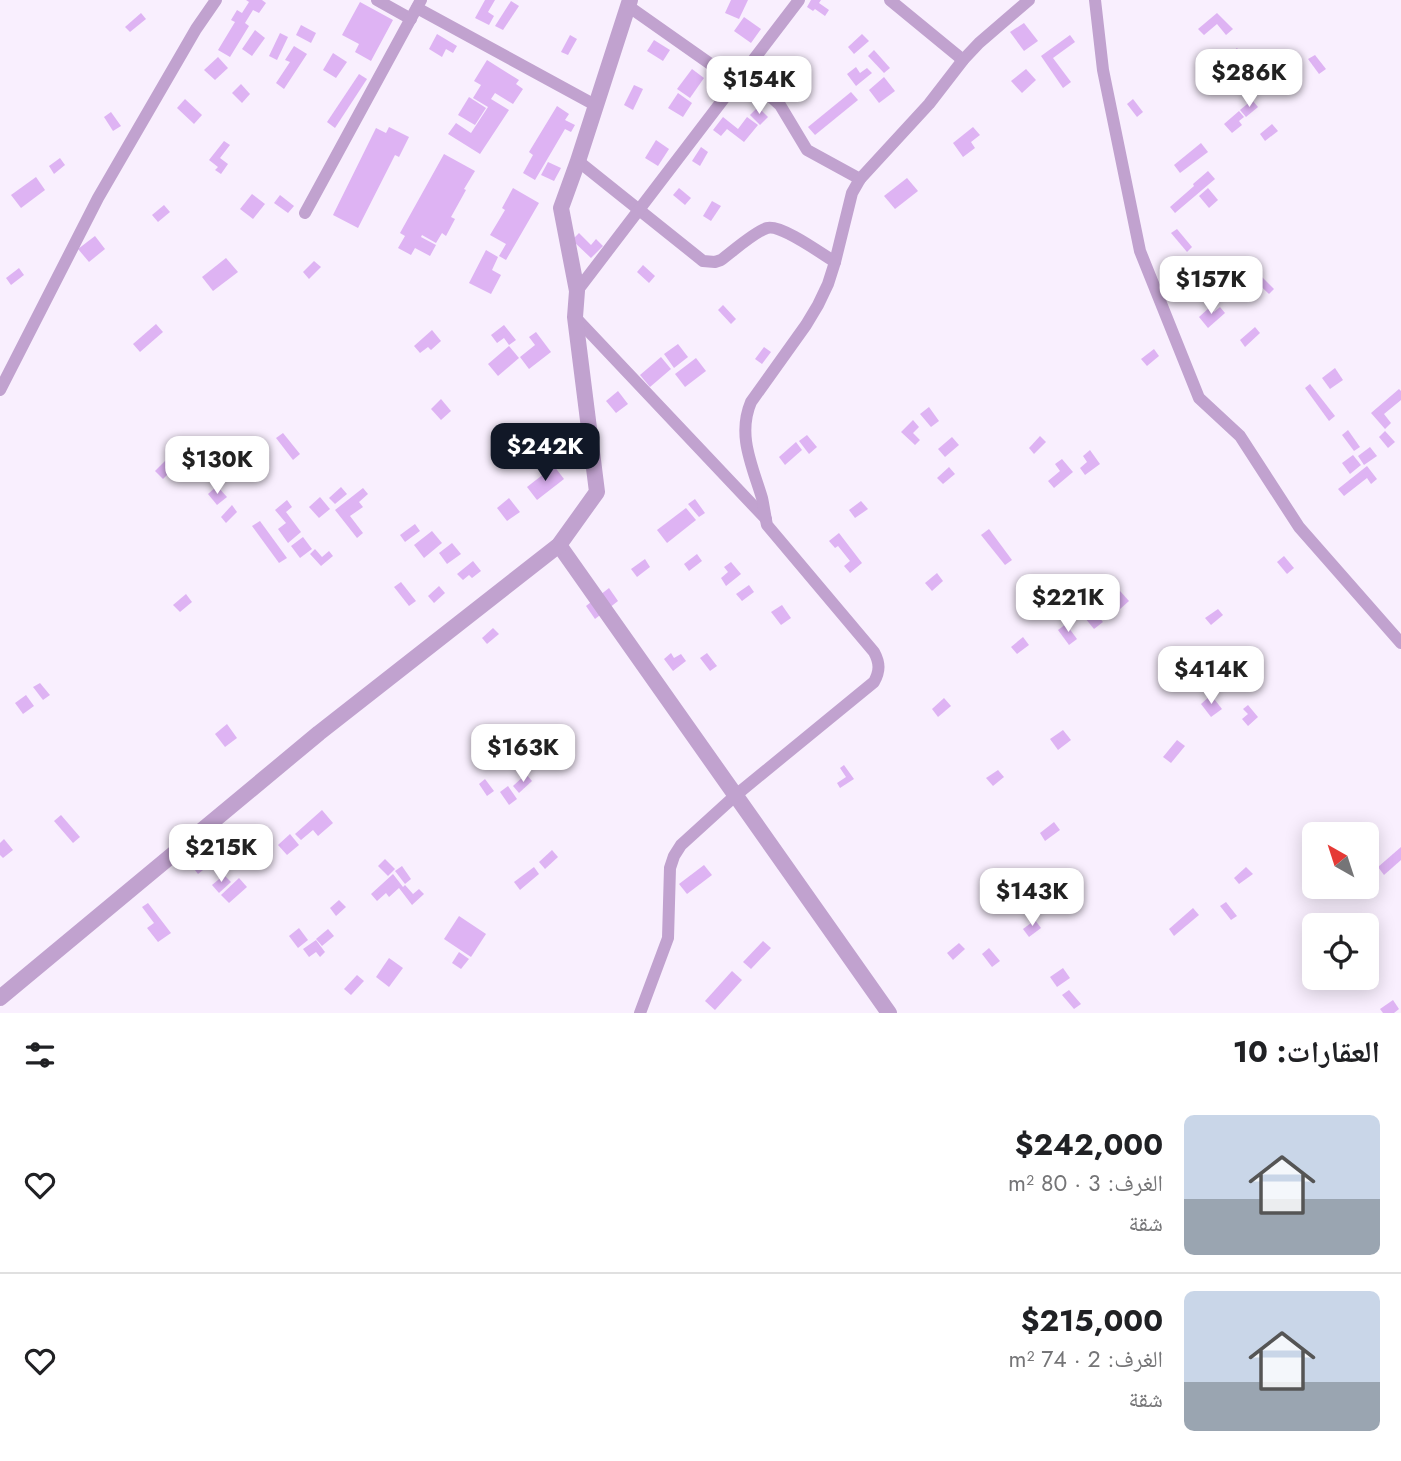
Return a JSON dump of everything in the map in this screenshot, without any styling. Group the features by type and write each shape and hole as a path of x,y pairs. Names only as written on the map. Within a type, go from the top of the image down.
{"street":[{"path":"0,390 99,198 196,29 216,0"},
{"path":"377,0 416,9 595,105"},
{"path":"577,291 799,0"},
{"path":"890,0 964,60"},
{"path":"766,519 745,436 748,410 806,325 828,284 852,193 860,179 929,104 964,60 996,27 1029,0"},
{"path":"1095,0 1102,70 1140,251 1199,398 1240,436 1299,527 1401,643"},
{"path":"0,998 319,733 559,545 597,492 575,317 577,291 561,208 629,3 740,78 762,88 780,105 807,150 860,179"},
{"path":"305,213 416,9"},
{"path":"578,162 698,258 709,263 721,260 761,231 771,228 782,230 835,262"},
{"path":"575,317 766,519 771,529 874,652 879,667 874,682 736,795 681,845 670,868 668,938 640,1013"},
{"path":"559,545 890,1013"}],"building":[{"path":"246,0 262,0 266,3 259,13 253,10 245,23 249,26 230,57 218,50 235,22 231,20 237,10 242,13 249,2"},
{"path":"485,0 495,0 488,12 494,16 489,25 475,18"},
{"path":"731,0 748,0 739,19 725,13"},
{"path":"811,0 821,0 819,3 829,10 825,16 807,7"},
{"path":"511,1 519,6 503,30 495,26"},
{"path":"360,2 393,20 371,61 355,52 359,44 342,35"},
{"path":"141,13 146,19 130,32 125,27"},
{"path":"1217,13 1233,29 1226,35 1217,24 1204,35 1198,29"},
{"path":"744,17 761,29 751,43 734,31"},
{"path":"1024,23 1038,41 1024,51 1010,32"},
{"path":"301,25 316,33 311,43 296,35"},
{"path":"255,30 265,38 252,56 242,49"},
{"path":"280,33 288,37 277,60 269,56"},
{"path":"437,34 457,46 453,53 446,49 442,57 429,49"},
{"path":"862,34 869,41 854,54 848,47"},
{"path":"570,35 577,39 568,55 561,52"},
{"path":"1070,35 1075,42 1053,58 1071,82 1063,88 1041,56"},
{"path":"654,40 670,50 663,61 647,51"},
{"path":"294,46 307,54 284,89 276,83 290,62 285,60"},
{"path":"1237,48 1242,55 1227,67 1222,60"},
{"path":"874,50 890,68 884,73 868,56"},
{"path":"333,53 347,62 336,78 323,70"},
{"path":"1315,55 1326,69 1319,74 1308,59"},
{"path":"218,57 228,68 215,80 204,70"},
{"path":"487,60 519,80 516,84 523,89 513,104 495,93 491,99 509,110 480,154 448,134 456,123 471,133 488,107 473,98 481,85 474,81"},
{"path":"856,67 860,73 867,68 872,73 856,86 847,74"},
{"path":"692,69 704,78 690,98 677,89"},
{"path":"1026,69 1036,80 1022,93 1011,81"},
{"path":"359,74 367,79 335,128 327,122"},
{"path":"884,77 895,91 879,103 869,90"},
{"path":"241,84 250,94 242,103 232,93"},
{"path":"634,85 643,89 633,110 624,105"},
{"path":"851,92 858,100 815,135 808,127"},
{"path":"678,93 692,103 683,117 668,108"},
{"path":"469,97 486,108 475,125 458,115"},
{"path":"185,99 202,115 194,124 177,108"},
{"path":"1133,99 1143,112 1137,117 1127,104"},
{"path":"1252,100 1258,107 1246,117 1240,110"},
{"path":"557,106 569,114 565,120 575,125 571,132 565,129 535,180 523,173 533,155 529,152"},
{"path":"758,107 768,117 760,125 750,115"},
{"path":"1239,111 1244,117 1239,121 1242,125 1232,133 1224,124"},
{"path":"111,112 121,126 113,131 104,117"},
{"path":"723,117 738,129 747,117 758,125 744,142 727,129 721,136 713,130"},
{"path":"1272,124 1278,131 1265,141 1260,134"},
{"path":"389,127 409,137 399,157 395,155 358,228 333,215 376,128 386,133"},
{"path":"973,127 980,135 971,142 975,148 963,157 953,143"},
{"path":"656,140 669,149 658,166 645,158"},
{"path":"224,141 230,145 220,158 228,164 221,174 215,170 218,167 209,160"},
{"path":"1201,143 1208,152 1180,173 1174,165"},
{"path":"701,147 708,152 700,166 692,161"},
{"path":"444,154 475,171 451,217 455,219 446,236 442,233 436,243 422,235 421,237 436,245 430,256 415,248 411,255 398,248 405,236 400,233"},
{"path":"60,158 65,165 54,174 49,166"},
{"path":"548,162 561,168 554,181 541,175"},
{"path":"1208,171 1215,179 1175,213 1170,207"},
{"path":"36,177 45,190 21,208 11,195"},
{"path":"907,178 918,191 895,209 884,196"},
{"path":"513,188 539,203 506,260 499,256 506,244 490,235 505,210 502,208"},
{"path":"679,188 691,198 685,205 673,195"},
{"path":"1208,188 1218,200 1209,208 1199,196"},
{"path":"252,194 265,204 253,219 240,209"},
{"path":"280,195 294,206 288,213 274,203"},
{"path":"712,201 721,206 711,221 703,216"},
{"path":"164,205 170,212 158,222 152,215"},
{"path":"1177,229 1192,247 1187,252 1171,233"},
{"path":"579,233 591,245 596,239 603,246 591,258 572,240"},
{"path":"95,236 105,249 89,262 78,249"},
{"path":"486,250 498,257 492,270 501,275 491,294 469,283"},
{"path":"226,258 238,272 213,291 202,277"},
{"path":"314,261 321,267 309,279 303,272"},
{"path":"643,265 655,276 649,283 637,272"},
{"path":"19,268 24,275 11,285 6,278"},
{"path":"1258,273 1274,289 1269,294 1252,278"},
{"path":"723,305 736,319 731,324 718,310"},
{"path":"1210,307 1214,312 1220,307 1225,313 1208,328 1199,317"},
{"path":"156,324 163,332 140,352 133,344"},
{"path":"504,325 516,340 509,345 504,338 497,343 491,335"},
{"path":"1255,327 1260,333 1245,347 1240,340"},
{"path":"432,330 441,341 431,350 428,347 420,353 414,346"},
{"path":"536,332 551,352 529,369 520,357 535,345 529,337"},
{"path":"678,344 688,357 674,368 664,354"},
{"path":"509,346 519,358 498,376 488,364"},
{"path":"764,347 771,352 762,364 755,359"},
{"path":"1154,349 1159,356 1147,366 1141,359"},
{"path":"661,357 671,369 650,387 640,375"},
{"path":"696,358 706,371 685,387 675,374"},
{"path":"1335,368 1343,380 1330,389 1322,378"},
{"path":"1310,384 1335,416 1329,421 1305,388"},
{"path":"1399,389 1401,400 1384,414 1391,423 1385,429 1371,413"},
{"path":"618,391 628,404 616,413 606,401"},
{"path":"441,399 451,411 441,420 431,409"},
{"path":"929,407 939,421 931,427 920,414"},
{"path":"913,420 919,427 913,433 920,440 915,445 901,432"},
{"path":"1348,430 1360,447 1354,451 1342,435"},
{"path":"1385,431 1395,442 1388,448 1379,437"},
{"path":"283,433 300,454 293,460 276,438"},
{"path":"807,435 817,447 809,454 799,441"},
{"path":"1040,436 1046,442 1034,454 1029,448"},
{"path":"952,437 959,445 945,457 938,449"},
{"path":"796,442 802,450 785,465 779,457"},
{"path":"1370,447 1377,456 1364,465 1358,456"},
{"path":"541,449 551,462 540,471 529,459"},
{"path":"1090,450 1100,464 1085,475 1080,468 1087,462 1083,456"},
{"path":"1353,455 1361,465 1350,474 1342,463"},
{"path":"1062,459 1073,472 1054,488 1048,481 1060,471 1055,464"},
{"path":"166,460 174,468 163,479 155,471"},
{"path":"554,466 564,479 537,500 527,487"},
{"path":"1367,466 1377,479 1371,484 1367,478 1344,496 1338,489"},
{"path":"949,467 955,474 943,484 937,478"},
{"path":"217,486 227,497 217,505 208,494"},
{"path":"341,487 347,494 335,504 329,498"},
{"path":"363,488 368,494 359,502 363,507 350,516 363,533 357,538 335,510"},
{"path":"320,497 330,509 319,518 309,507"},
{"path":"509,498 520,512 507,521 497,508"},
{"path":"695,499 705,513 699,517 688,504"},
{"path":"287,500 292,507 286,512 301,532 288,543 278,529 286,523 275,510"},
{"path":"861,501 868,509 855,518 849,510"},
{"path":"232,505 237,512 226,523 221,517"},
{"path":"686,508 696,520 667,543 657,530"},
{"path":"260,521 287,558 279,563 252,526"},
{"path":"415,524 420,531 405,542 400,535"},
{"path":"989,529 1012,560 1005,565 981,535"},
{"path":"432,531 442,543 424,558 414,545"},
{"path":"839,533 862,563 850,573 844,566 850,561 838,546 835,548 829,541"},
{"path":"303,537 312,549 300,558 291,546"},
{"path":"452,543 461,554 447,564 439,553"},
{"path":"315,549 322,557 329,551 333,556 321,566 310,554"},
{"path":"697,554 702,561 689,571 684,564"},
{"path":"1284,556 1294,568 1287,574 1277,562"},
{"path":"645,559 650,567 637,577 631,569"},
{"path":"473,561 481,571 472,578 469,575 463,580 457,574"},
{"path":"731,562 741,574 726,586 721,578 728,572 724,567"},
{"path":"937,573 943,581 932,591 925,583"},
{"path":"401,582 416,601 409,606 394,587"},
{"path":"749,585 754,592 742,601 736,594"},
{"path":"439,586 445,593 434,603 428,596"},
{"path":"609,588 618,601 595,619 586,606"},
{"path":"1042,591 1053,606 1045,612 1034,597"},
{"path":"1120,591 1129,601 1119,610 1110,599"},
{"path":"186,594 192,602 180,612 173,605"},
{"path":"782,605 791,618 781,625 771,612"},
{"path":"1218,609 1223,615 1211,625 1205,618"},
{"path":"1094,611 1103,622 1094,629 1085,618"},
{"path":"1066,624 1077,639 1069,645 1058,630"},
{"path":"493,628 499,634 487,644 482,638"},
{"path":"1023,637 1029,645 1017,654 1011,647"},
{"path":"671,653 674,658 681,654 686,661 673,671 664,659"},
{"path":"707,653 717,666 710,671 700,658"},
{"path":"40,683 50,695 43,700 33,687"},
{"path":"26,695 34,706 23,714 15,703"},
{"path":"1211,695 1222,709 1211,717 1201,704"},
{"path":"944,698 951,706 938,717 932,709"},
{"path":"1248,705 1258,717 1248,726 1242,719 1248,714 1243,709"},
{"path":"227,724 237,738 225,747 215,734"},
{"path":"1063,730 1071,740 1058,750 1050,739"},
{"path":"1177,740 1185,746 1171,763 1163,757"},
{"path":"844,765 854,779 840,788 837,783 846,777 840,768"},
{"path":"998,770 1004,777 993,786 986,778"},
{"path":"526,774 532,781 519,793 513,786"},
{"path":"485,779 494,791 487,796 479,784"},
{"path":"508,786 517,799 509,805 500,792"},
{"path":"322,810 333,823 318,836 313,830 301,840 295,834"},
{"path":"61,815 80,837 73,843 54,821"},
{"path":"1054,822 1060,830 1045,841 1040,833"},
{"path":"290,834 299,845 287,855 278,845"},
{"path":"4,839 13,850 3,858 0,855 0,843"},
{"path":"1401,847 1401,860 1384,875 1379,866"},
{"path":"211,850 217,859 198,874 191,865"},
{"path":"552,850 558,857 545,869 539,862"},
{"path":"385,859 395,869 388,876 378,866"},
{"path":"704,865 712,875 687,894 679,884"},
{"path":"402,866 411,879 405,884 395,871"},
{"path":"534,867 539,874 520,890 514,882"},
{"path":"1246,867 1253,874 1239,884 1234,878"},
{"path":"989,873 999,885 992,890 982,879"},
{"path":"393,874 403,887 405,885 413,894 419,889 424,894 412,905 399,888 389,897 386,893 377,901 371,894"},
{"path":"224,875 231,882 219,893 212,885"},
{"path":"239,878 247,887 229,903 221,895"},
{"path":"339,900 346,907 336,916 330,908"},
{"path":"1226,902 1237,916 1231,920 1220,906"},
{"path":"148,903 171,933 158,942 147,928 154,923 142,907"},
{"path":"1193,908 1199,915 1174,936 1169,929"},
{"path":"459,916 486,934 471,957 444,939"},
{"path":"1035,920 1041,928 1029,937 1023,929"},
{"path":"299,928 308,940 298,948 289,936"},
{"path":"328,929 334,936 322,946 316,939"},
{"path":"316,940 325,952 320,957 316,952 309,957 303,949"},
{"path":"763,941 771,948 751,969 743,962"},
{"path":"959,943 965,949 953,960 947,953"},
{"path":"989,948 1000,961 992,967 982,954"},
{"path":"459,952 469,959 461,969 452,963"},
{"path":"389,958 403,968 389,987 376,977"},
{"path":"1063,968 1070,978 1057,987 1050,977"},
{"path":"732,971 742,980 715,1010 705,1001"},
{"path":"357,975 364,981 351,995 344,989"},
{"path":"1069,990 1081,1004 1074,1009 1062,995"},
{"path":"1393,1000 1399,1009 1394,1013 1383,1013 1380,1009"}]}
